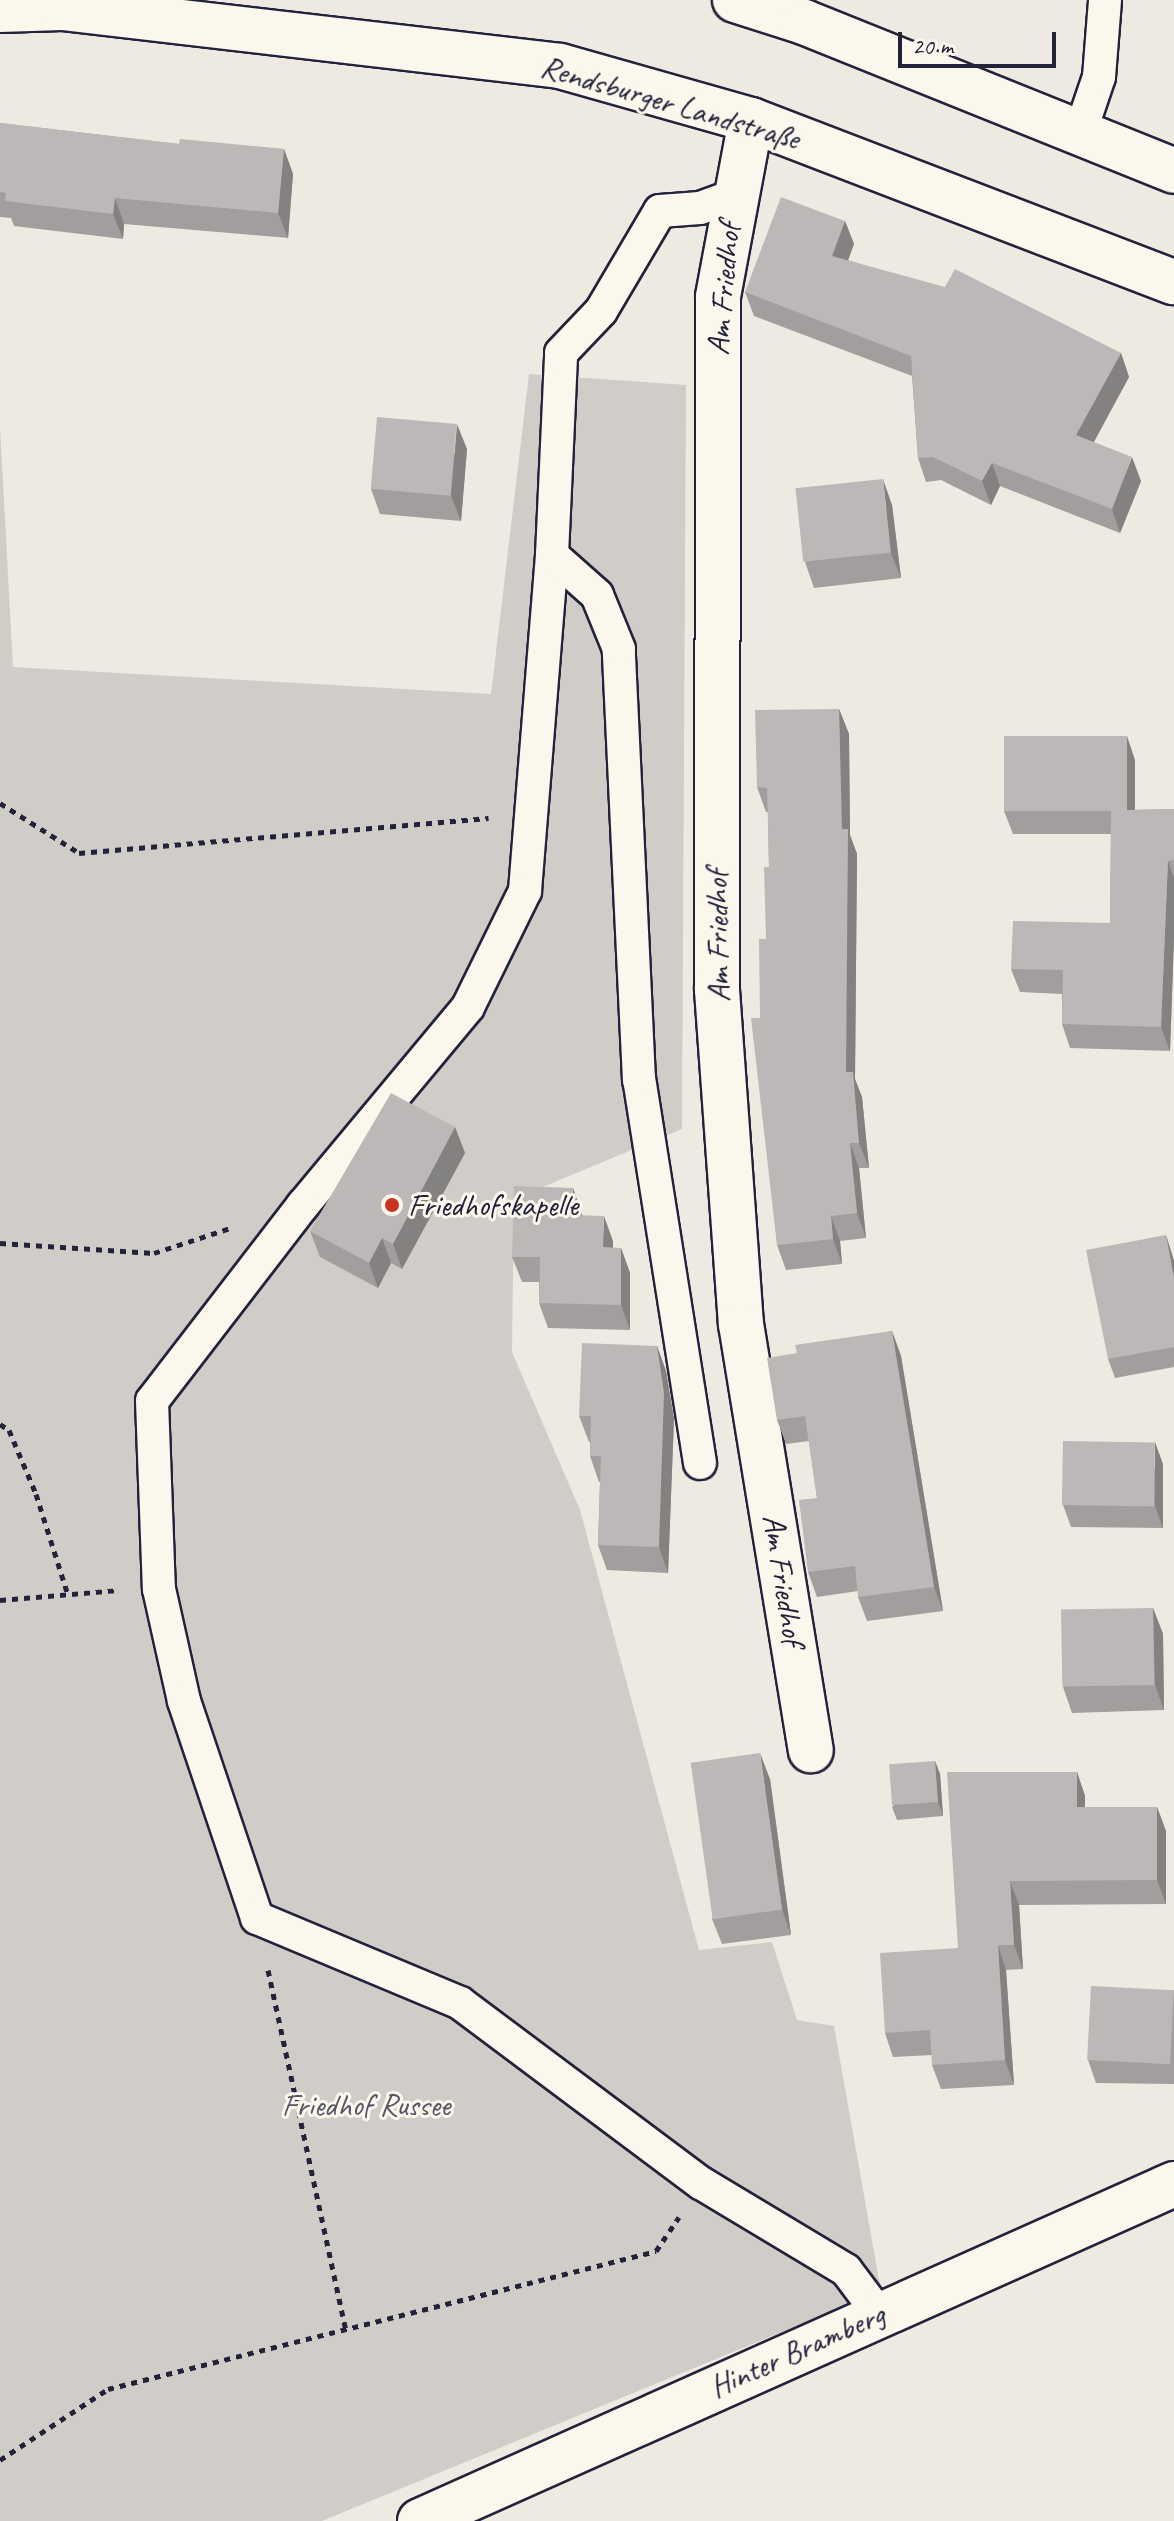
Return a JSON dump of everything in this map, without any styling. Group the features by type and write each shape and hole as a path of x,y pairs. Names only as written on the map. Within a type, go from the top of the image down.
{"street":[{"path":"743,1 1174,171"},
{"name":"Rendsburger Landstraße","path":"0,10 62,8 560,66 751,120 1174,282"},
{"name":"Am Friedhof","path":"751,120 733,196 718,297 717,990 741,1324 811,1750"},
{"name":"Hinter Bramberg","path":"420,2521 1174,2184"}],"lane":[{"path":"1080,133 1099,77 1105,0"},
{"path":"733,196 700,208 660,211 601,311 561,353 552,555 525,891 468,1007 303,1205 152,1401 159,1589 184,1701 257,1918 460,2003 701,2183 846,2270 879,2314"},
{"path":"552,555 597,595 619,649 639,1080 700,1463"}],"path":[{"path":"0,803 79,853 530,815"},
{"path":"0,1243 154,1253 303,1205"},
{"path":"0,1424 9,1430 36,1494 67,1592"},
{"path":"0,1600 67,1592 159,1589"},
{"path":"257,1918 346,2331"},
{"path":"0,2460 108,2389 656,2251 701,2183"}],"green space":[{"name":"Friedhof Russee","path":"529,374 686,385 682,1129 514,1199 512,1352 580,1510 699,1950 772,1942 797,2020 834,2026 881,2291 322,2521 0,2521 0,427 13,667 491,694"}],"building":[{"path":"0,123 179,144 180,139 284,149 278,213 115,198 113,214 5,201 6,193 0,192"},
{"path":"781,197 845,221 832,256 945,287 955,269 1121,353 1076,435 1132,457 1112,509 992,463 982,481 933,457 918,458 911,356 745,292"},
{"path":"377,417 457,424 450,496 371,489"},
{"path":"883,479 891,553 803,562 795,488"},
{"path":"839,709 842,829 848,829 846,1072 853,1072 859,1143 850,1143 857,1213 831,1216 833,1239 777,1245 751,1018 760,1018 759,939 766,939 764,867 769,867 767,788 757,787 755,710"},
{"path":"1004,736 1127,736 1127,810 1174,809 1174,860 1168,861 1161,1027 1062,1024 1063,970 1011,969 1013,921 1110,923 1111,811 1004,811"},
{"name":"Friedhofskapelle","path":"391,1093 455,1127 393,1244 382,1238 369,1263 310,1231"},
{"path":"514,1186 573,1188 572,1215 604,1216 603,1247 621,1248 621,1305 539,1303 540,1257 512,1257"},
{"path":"1166,1235 1174,1278 1174,1347 1108,1359 1086,1250"},
{"path":"892,1331 934,1587 858,1597 855,1566 808,1572 799,1500 817,1498 805,1416 777,1420 767,1358 797,1353 795,1345"},
{"path":"582,1343 657,1346 664,1393 659,1547 598,1545 601,1456 590,1456 591,1416 579,1416"},
{"path":"1063,1441 1155,1443 1154,1507 1062,1505"},
{"path":"1153,1608 1154,1685 1062,1687 1061,1610"},
{"path":"760,1753 782,1909 713,1919 691,1763"},
{"path":"935,1761 938,1802 892,1805 889,1764"},
{"path":"947,1772 1077,1772 1077,1807 1157,1807 1157,1880 1010,1881 1014,1945 998,1945 1005,2060 932,2065 930,2030 885,2033 880,1953 958,1948"},
{"path":"1091,1986 1174,1990 1170,2064 1087,2060"}],"place":[{"name":"Friedhofskapelle","path":"392,1205"}]}
